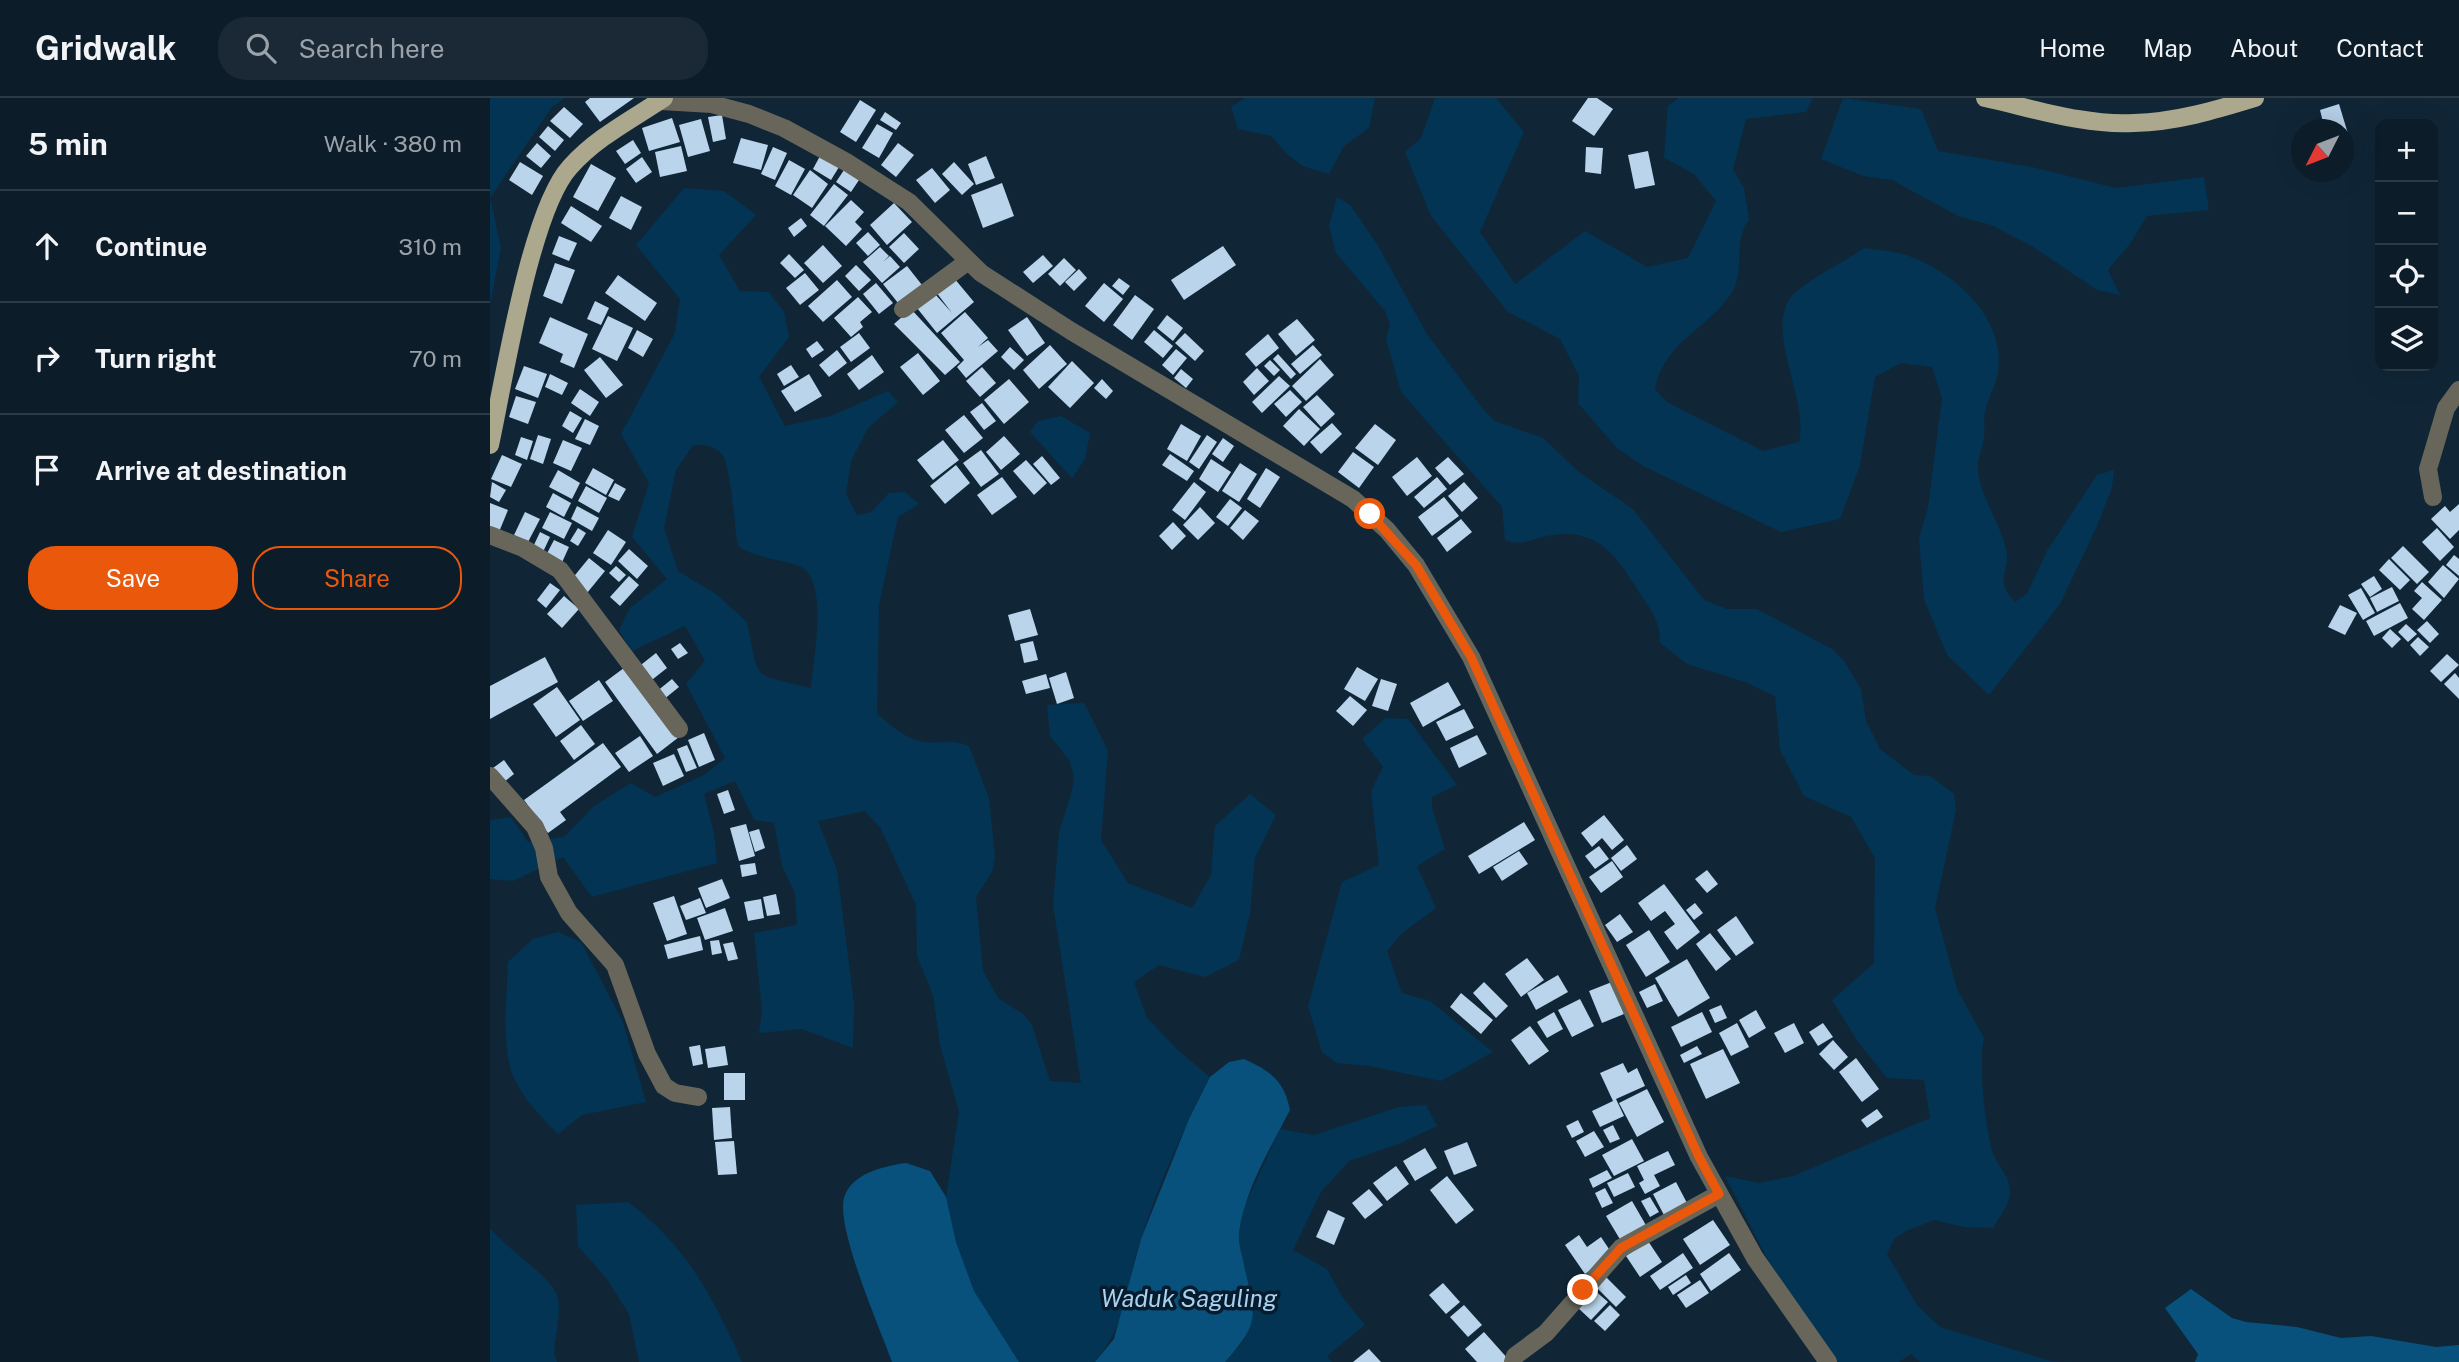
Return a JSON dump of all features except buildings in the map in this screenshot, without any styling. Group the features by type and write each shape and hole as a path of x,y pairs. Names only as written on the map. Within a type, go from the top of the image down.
{"main road":[{"path":"1985,98 2059,114 2132,124 2207,113 2255,98"},
{"path":"490,445 530,264 556,184 570,167 612,129 663,99"}],"street":[{"path":"663,99 712,104 749,114 784,128 909,202 967,262 1071,331 1353,499 1387,530 1416,565 1471,657 1699,1157 1755,1258 1828,1362"},
{"path":"903,309 967,262"},
{"path":"2433,497 2428,469 2446,408 2459,390"},
{"path":"490,535 523,548 560,570 679,729"},
{"path":"490,776 535,827 544,848 549,877 569,913 615,965 647,1054 664,1086 675,1093 698,1097"},
{"path":"1513,1362 1514,1356 1546,1333 1621,1248 1719,1194"}],"shaded area":[{"path":"490,98 565,98 552,107 490,198"},
{"path":"1245,98 1375,98 1369,128 1344,146 1329,174 1303,166 1288,155 1271,136 1238,129 1231,107"},
{"path":"1435,98 1496,98 1524,132 1480,232 1515,284 1585,231 1647,267 1688,258 1716,201 1694,174 1664,158 1668,106 1678,98 1813,98 1806,112 1746,119 1733,169 1744,188 1749,220 1741,237 1736,283 1723,304 1667,359 1655,389 1667,402 1763,451 1799,442 1799,407 1783,331 1784,314 1795,293 1864,248 1906,255 1924,262 1958,284 1985,315 1994,332 1998,351 1998,371 1985,412 1984,439 1978,469 1982,489 2006,549 2005,587 2015,602 2027,594 2047,551 2097,475 2114,470 2112,488 2098,524 2060,604 1989,695 1947,655 1924,599 1919,538 1928,508 1942,398 1932,367 1901,363 1875,377 1860,465 1840,519 1781,532 1643,466 1617,448 1578,403 1579,376 1560,339 1508,312 1431,216 1405,152 1421,138"},
{"path":"1843,98 1921,109 1938,151 2032,167 2116,188 2204,177 2209,210 2147,216 2130,244 2108,270 2120,295 2097,290 2032,246 1991,225 1958,216 1892,180 1863,176 1821,159"},
{"path":"684,188 724,191 756,215 719,255 740,291 769,292 784,312 789,337 759,377 785,426 831,416 888,391 898,402 868,428 851,461 846,494 857,515 871,512 889,493 905,492 919,504 898,517 879,605 877,714 918,741 969,746 989,798 995,857 992,872 976,897 983,971 998,998 1023,1014 1032,1025 1050,1081 1081,1083 1053,905 1059,832 1074,776 1069,760 1050,736 1047,705 1084,703 1108,751 1101,840 1128,883 1192,908 1211,875 1215,826 1250,794 1276,815 1255,858 1250,913 1239,960 1205,977 1159,965 1134,982 1147,1018 1179,1051 1210,1077 1181,1136 1148,1218 1125,1303 1114,1332 1095,1362 1019,1362 974,1291 956,1242 946,1197 959,1112 940,1045 933,995 917,956 916,905 881,829 865,811 818,821 837,870 854,1003 853,1048 802,1029 759,1033 762,1010 754,933 797,925 795,893 782,866 774,823 754,820 735,781 704,794 714,833 717,863 592,897 563,857 513,881 490,879 490,820 511,817 528,842 564,837 594,806 631,783 655,797 704,775 725,758 686,684 705,661 685,626 632,651 619,630 630,608 667,579 632,537 649,483 621,434 675,333 680,299 636,245","holes":["693,445 714,448 724,458 730,482 738,546 799,566 808,574 814,586 817,621 811,688 767,677 761,672 754,656 747,622 716,594 678,571 664,528 676,470"]},
{"path":"1337,197 1350,205 1377,244 1427,334 1495,421 1543,438 1580,473 1633,509 1704,600 1727,609 1757,609 1832,649 1844,661 1861,689 1866,721 1880,749 1914,775 1930,776 1954,794 1956,810 1935,908 1957,989 1984,1038 1982,1078 1987,1125 1994,1156 2009,1185 2009,1199 1993,1228 1964,1227 1934,1220 1894,1239 1887,1254 1917,1305 1940,1327 2050,1361 2067,1362 1920,1362 1911,1354 1899,1362 1837,1362 1775,1274 1725,1176 1759,1183 1793,1176 1930,1118 1924,1080 1887,1078 1858,1042 1832,1000 1874,963 1875,858 1851,817 1804,796 1780,750 1775,696 1745,682 1687,664 1660,643 1659,628 1650,608 1620,564 1602,545 1578,535 1564,534 1521,542 1505,540 1502,507 1401,392 1386,339 1390,325 1385,311 1336,253 1329,226"},
{"path":"490,198 501,248 490,305"},
{"path":"1061,416 1090,433 1085,459 1072,478 1030,432 1038,421"},
{"path":"1386,718 1408,719 1457,785 1432,797 1432,808 1445,849 1417,866 1436,908 1402,933 1387,951 1402,993 1430,1001 1493,1052 1441,1081 1369,1066 1337,1063 1322,1052 1308,1006 1342,882 1379,865 1371,791 1383,767 1362,739"},
{"path":"558,932 581,942 623,1022 646,1102 582,1115 558,1134 530,1103 513,1076 506,1028 508,962 533,939"},
{"path":"1426,1105 1437,1126 1401,1143 1349,1161 1321,1192 1293,1250 1327,1269 1343,1298 1365,1325 1327,1356 1332,1362 1225,1362 1242,1343 1254,1311 1238,1237 1245,1205 1280,1129 1314,1135 1399,1107"},
{"path":"628,1202 648,1218 682,1254 709,1294 742,1362 639,1362 629,1314 607,1279 578,1246 576,1205"},
{"path":"490,1228 555,1290 559,1305 554,1353 557,1362 490,1362"}],"water":[{"name":"Waduk Saguling","path":"1244,1059 1261,1068 1280,1084 1290,1110 1259,1170 1239,1233 1252,1304 1251,1325 1225,1362 1095,1362 1114,1339 1141,1239 1189,1119 1210,1077 1229,1062"},
{"path":"906,1163 930,1171 946,1197 956,1242 974,1291 1019,1362 892,1362 846,1232 844,1198 848,1189 861,1177 888,1166"},
{"path":"2191,1289 2232,1318 2246,1322 2297,1327 2341,1338 2371,1336 2436,1347 2459,1345 2459,1362 2195,1362 2198,1354 2165,1308"}],"route":[{"path":"1370,514 1416,565 1471,657 1699,1157 1719,1194 1651,1229 1621,1248 1583,1290"}]}
